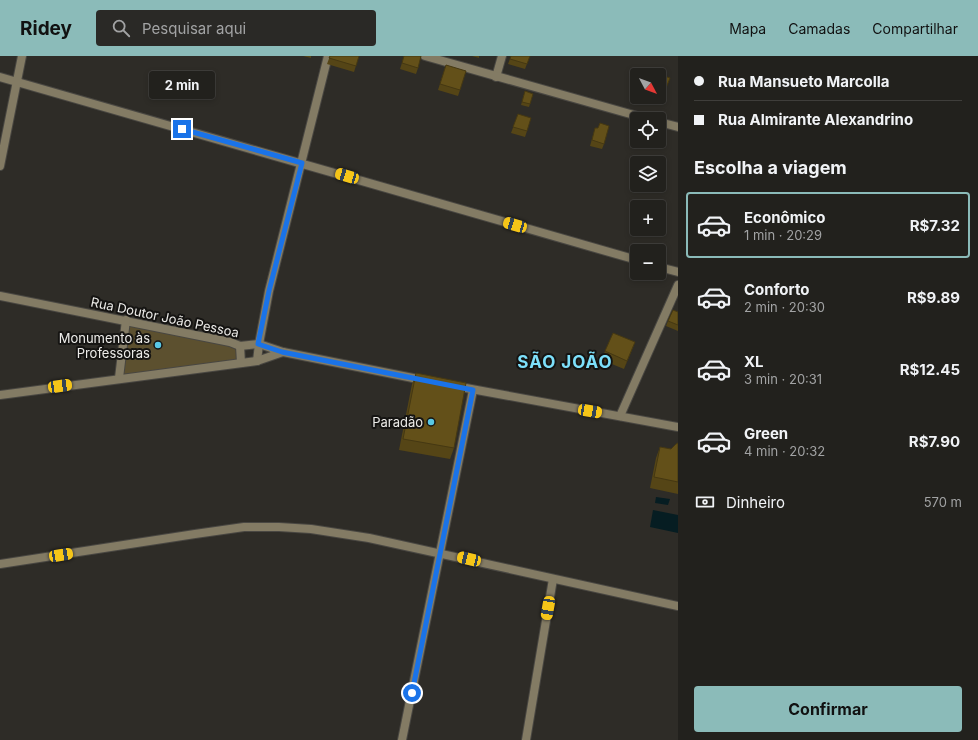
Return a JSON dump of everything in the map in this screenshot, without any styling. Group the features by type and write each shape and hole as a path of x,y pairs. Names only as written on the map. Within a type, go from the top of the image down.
{"street":[{"path":"0,166 22,56"},
{"path":"257,361 258,344 269,291 328,56"},
{"path":"425,56 630,114"},
{"path":"496,77 502,56"},
{"path":"0,77 630,258"},
{"path":"666,124 678,127"},
{"path":"666,269 678,272"},
{"path":"620,416 678,285"},
{"name":"Rua Doutor João Pessoa","path":"0,296 126,320 230,342 240,346 258,344 282,352 428,381"},
{"path":"119,378 126,320"},
{"path":"240,346 241,363"},
{"path":"0,395 119,378 257,361 282,352"},
{"path":"443,384 678,427"},
{"path":"402,740 473,390"},
{"path":"0,564 244,527 311,529 369,538 678,606"},
{"path":"526,740 553,579"}],"shaded area":[{"path":"127,321 240,347 241,362 119,377"}],"water":[{"path":"656,497 670,499 668,505 655,503"},
{"path":"653,510 678,515 678,533 650,527"}],"building":[{"path":"330,56 359,56 356,66 329,58"},
{"path":"404,56 421,56 418,68 402,63"},
{"path":"511,56 530,56 527,64 510,59"},
{"path":"446,65 466,71 460,90 440,84"},
{"path":"666,77 670,78 666,88"},
{"path":"525,91 533,94 530,104 522,102"},
{"path":"518,114 531,118 527,131 513,127"},
{"path":"600,123 609,126 604,144 592,140 595,128 598,128"},
{"path":"673,310 678,312 678,325 668,321"},
{"path":"613,333 635,342 627,361 605,351"},
{"name":"Paradão","path":"416,373 466,383 454,448 403,439"},
{"path":"678,443 678,482 654,477 660,447 671,449"}],"place":[{"name":"Monumento às Professoras","path":"158,345"},
{"name":"Paradão","path":"431,422"}],"district":[{"name":"SÃO JOÃO","path":"565,362"}],"route":[{"path":"182,129 302,163 269,291 258,344 282,352 473,390 412,693"}]}
